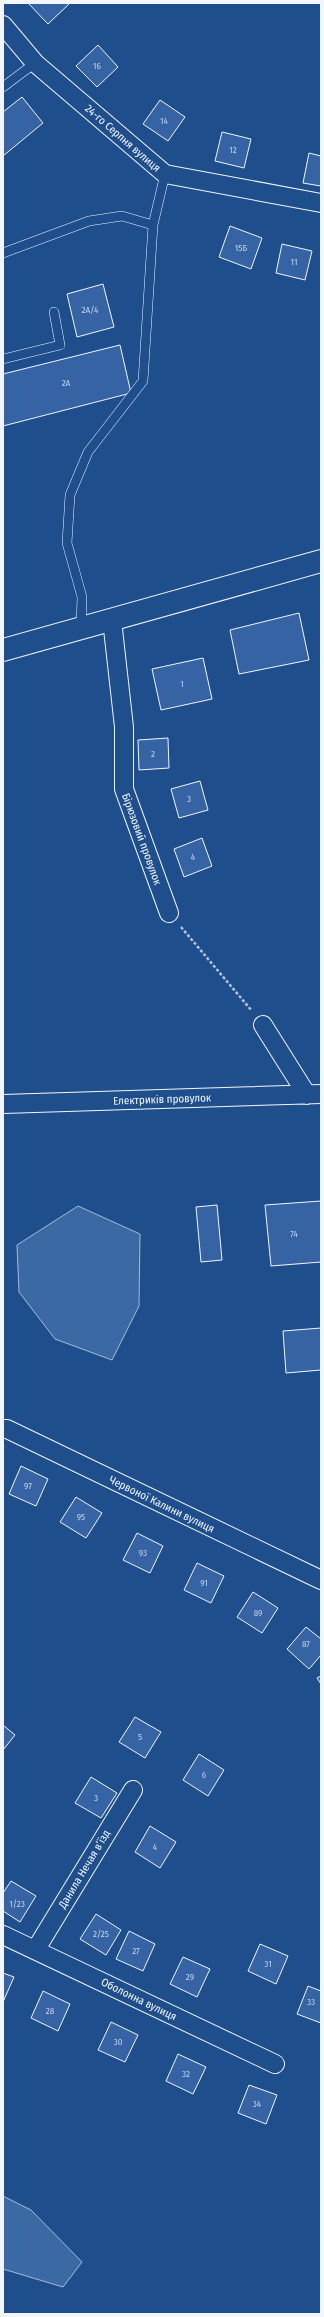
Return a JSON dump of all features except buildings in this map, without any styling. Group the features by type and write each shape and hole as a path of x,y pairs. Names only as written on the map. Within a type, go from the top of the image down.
{"highway":[{"path":"3,650 321,561"}],"street":[{"name":"24-го Серпня вулиця","path":"3,25 36,63 165,174 321,203"},
{"name":"Бірюзовий провулок","path":"112,620 124,727 124,790 169,913"},
{"path":"263,1025 314,1095"},
{"name":"Електриків провулок","path":"3,1104 314,1095"},
{"name":"Червоної Калини вулиця","path":"4,1426 321,1580"},
{"name":"Данила Нечая в’їзд","path":"36,1949 133,1790"},
{"name":"Оболонна вулиця","path":"3,1936 36,1949 275,2064"}],"lane":[{"path":"3,87 36,63"},
{"path":"82,627 82,597 67,543 70,495 88,452 143,381 153,225 165,174"},
{"path":"3,253 89,221 122,216 153,225"},
{"path":"3,359 60,344 54,312"}],"path":[{"path":"169,913 263,1025"}],"water":[{"path":"78,1206 140,1234 139,1306 112,1360 55,1339 19,1292 17,1245"},
{"path":"3,2196 31,2210 82,2262 63,2287 3,2269"}]}
